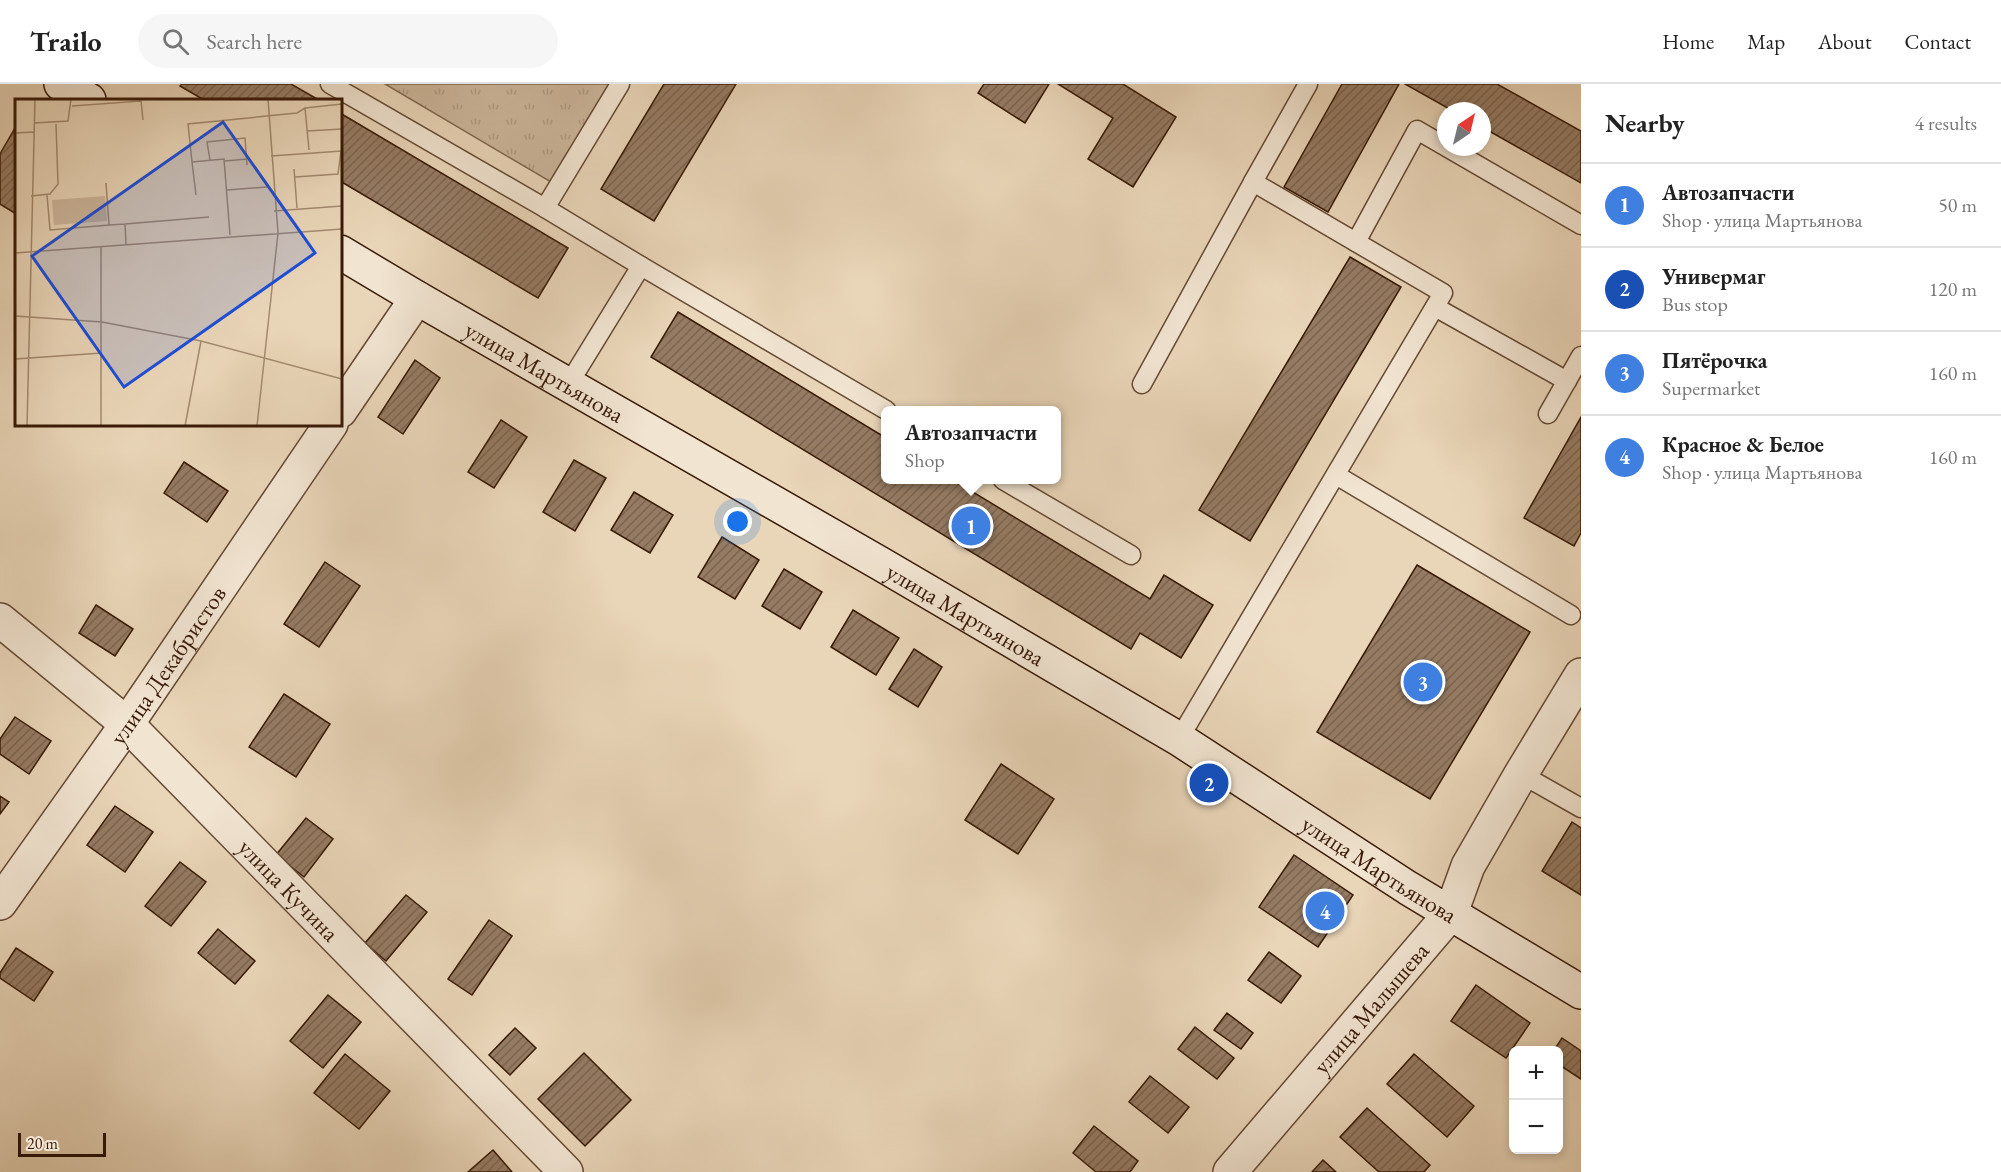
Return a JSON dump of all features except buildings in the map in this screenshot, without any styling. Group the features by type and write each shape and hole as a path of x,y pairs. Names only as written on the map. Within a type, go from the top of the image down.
{"street":[{"path":"61,84 87,99"},
{"name":"улица Мартьянова","path":"342,253 892,570 1179,739 1408,888 1581,992"},
{"path":"342,408 417,298"},
{"name":"улица Декабристов","path":"2,895 127,723 330,426"},
{"name":"улица Кучина","path":"0,620 127,723 566,1172"},
{"name":"улица Малышева","path":"1230,1172 1451,913 1468,866 1581,675"}],"lane":[{"path":"330,84 545,208 881,408"},
{"path":"545,208 620,84"},
{"path":"1142,384 1308,84"},
{"path":"1356,242 1417,130 1581,225"},
{"path":"1179,739 1443,293 1253,182"},
{"path":"568,385 641,266"},
{"path":"1435,307 1567,381"},
{"path":"1548,414 1581,356"},
{"path":"1336,475 1571,615"},
{"path":"1010,484 1131,555"},
{"path":"1521,774 1581,808"}],"green space":[{"path":"385,84 610,84 551,182"}],"place":[{"name":"Автозапчасти","path":"971,526"},
{"name":"Пятёрочка","path":"1423,682"},
{"name":"Универмаг","path":"1209,783"},
{"name":"Красное & Белое","path":"1325,911"}]}
